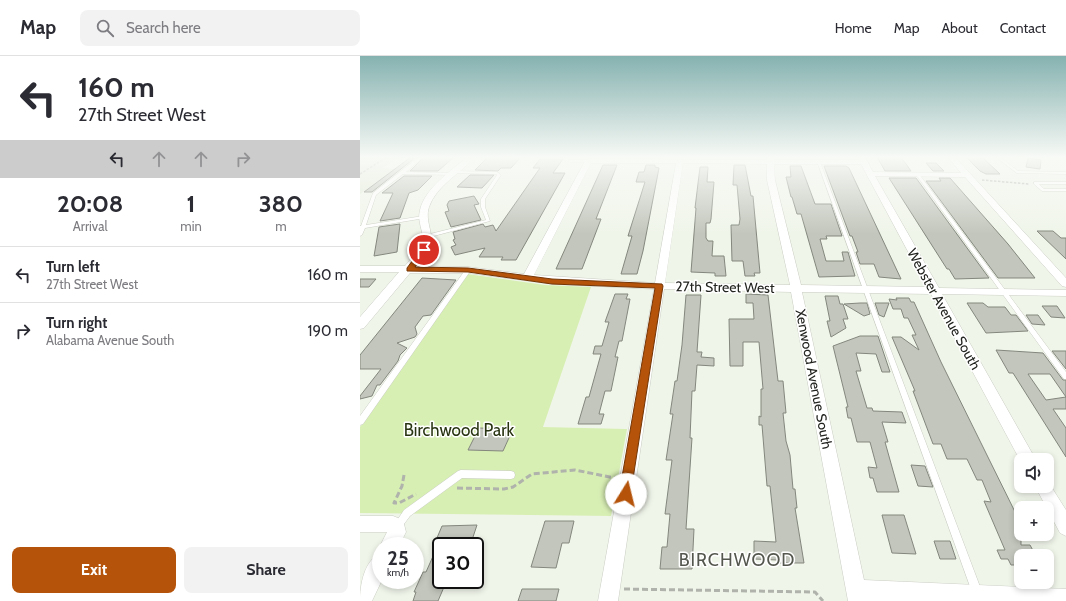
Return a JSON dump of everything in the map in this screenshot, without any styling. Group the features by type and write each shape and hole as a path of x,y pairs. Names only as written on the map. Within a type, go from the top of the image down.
{"street":[{"path":"360,325 424,250 428,236 423,217 425,206 430,198 445,182"},
{"path":"527,278 579,182"},
{"path":"609,595 676,182"},
{"name":"Xenwood Avenue South","path":"772,182 796,288 857,595"},
{"name":"Webster Avenue South","path":"875,182 1024,453"},
{"path":"974,182 1066,284"},
{"name":"27th Street West","path":"360,269 468,270 552,282 659,286 864,288 1066,293"},
{"path":"1047,493 1066,527"},
{"path":"360,524 393,524 397,526 397,532 394,537"},
{"path":"361,601 372,580"},
{"path":"857,595 979,595 1066,599"}],"lane":[{"path":"360,235 361,227 374,194 389,182"},
{"path":"428,236 488,221 483,207 483,199 494,182"},
{"path":"825,182 979,595"},
{"path":"923,182 1066,377"},
{"path":"1066,183 1035,183 1043,190 1066,190"},
{"path":"361,227 423,217"},
{"path":"360,422 468,270"},
{"path":"397,526 407,513 461,474 511,475"}],"path":[{"path":"1011,182 1038,186"},
{"path":"609,595 815,592 823,601"}],"shaded area":[{"path":"360,182 376,182 360,194"}],"green space":[{"name":"Birchwood Park","path":"467,274 545,285 591,287 543,427 627,429 611,516 360,513 360,427"}],"building":[{"path":"377,182 384,182 372,192 364,192"},
{"path":"396,182 426,182 418,190 409,193 400,218 380,221 393,193 382,193"},
{"path":"462,182 487,182 482,188 457,187"},
{"path":"530,182 560,182 516,260 501,260 503,257 479,257 485,248 455,255 451,247 456,245 453,240 455,239 453,232 483,224 485,227 493,225 496,231"},
{"path":"595,182 610,182 596,219 601,219 582,269 556,269"},
{"path":"645,182 656,182 637,274 621,274 632,236 628,236"},
{"path":"698,182 714,182 711,219 710,223 706,223 706,238 708,241 713,241 712,256 724,256 726,276 715,276 715,273 691,272"},
{"path":"733,182 748,182 751,196 753,196 760,273 754,273 755,276 745,276 743,261 732,261 731,225 739,225 740,219 737,185 733,185"},
{"path":"787,182 807,182 815,204 831,204 842,236 826,236 827,239 820,239 826,261 844,261 842,252 848,252 855,276 819,277 801,214 797,214"},
{"path":"830,182 856,182 901,279 879,277 874,264 860,264 856,252 858,252 852,236 850,236"},
{"path":"892,182 919,182 989,278 955,279 949,269 947,269"},
{"path":"927,182 954,182 1008,244 1035,278 998,278"},
{"path":"474,196 479,204 474,205 481,220 451,227 445,212 449,211 447,205 449,201"},
{"path":"400,224 397,252 374,256 379,227"},
{"path":"1037,231 1053,231 1061,238 1066,238 1066,259"},
{"path":"422,278 456,280 431,315 423,316 415,327 417,334 415,337 397,343 407,348 400,355 398,361 380,385 377,385 372,396 360,399 360,396 381,369 360,369 360,355"},
{"path":"360,279 376,279 369,287 360,287"},
{"path":"615,294 628,294 626,299 630,299 622,341 619,341 615,357 618,357 611,391 605,391 599,414 604,414 601,424 578,424 586,397 589,397 601,354 593,354 595,346 602,346 609,322 605,322"},
{"path":"746,294 768,295 778,381 783,381 786,413 783,413 786,441 790,455 793,489 795,489 797,508 795,508 804,563 777,563 777,560 754,559 754,541 776,542 770,486 767,486 762,425 759,425 759,416 761,417 761,389 763,389 759,342 743,342 743,366 730,366 729,319 754,319 753,303 746,303"},
{"path":"686,295 701,295 697,352 702,352 701,357 714,358 714,366 697,365 695,391 692,391 690,438 692,438 686,529 694,529 692,569 660,569 662,547 667,547 670,514 665,514 672,460 666,460 673,414 670,414 675,381 677,381 682,345"},
{"path":"825,296 838,296 840,304 843,304 848,319 843,319 846,328 831,337 827,321 830,321"},
{"path":"896,298 909,298 911,302 914,302 941,362 1014,510 1014,541 1021,541 1021,545 1030,545 1032,549 1014,549 1014,565 1011,565 1008,559 1001,559 997,550 1005,550 984,501 991,502 982,480 977,480 967,459 947,459 941,444 933,444 913,391 915,391 892,337 901,337 919,350 912,335 916,335 908,318 904,318 901,309 893,309 889,299 897,300"},
{"path":"867,303 870,314 864,316 844,304"},
{"path":"875,303 889,303 884,317 879,315"},
{"path":"967,303 983,303 988,307 1005,307 1011,315 1016,315 1028,331 986,333"},
{"path":"1042,306 1057,306 1065,318 1051,317"},
{"path":"1026,315 1038,315 1045,325 1032,324"},
{"path":"860,336 878,336 890,372 882,372 876,354 856,353 861,371 856,371 867,408 872,408 873,411 902,412 906,423 882,422 888,442 885,442 899,492 877,492 873,478 870,478 868,467 877,468 870,442 857,442 851,418 848,418 846,407 848,407 833,346"},
{"path":"996,350 1043,353 1063,380 1066,380 1066,397 1066,409 1053,409 1066,428 1066,457 1013,373 1009,373","holes":["1028,374 1050,374 1066,397 1046,400"]},
{"path":"1052,351 1066,351 1066,369"},
{"path":"479,428 513,429 503,451 468,450"},
{"path":"911,465 925,466 933,487 918,486"},
{"path":"882,515 904,515 916,554 892,553"},
{"path":"545,521 574,521 569,543 562,543 556,568 531,567"},
{"path":"477,525 473,537 437,537 442,526"},
{"path":"934,541 950,541 956,559 940,559"},
{"path":"432,558 432,589 443,589 438,601 413,601 416,592 414,592 415,589 424,589 424,572 426,572"},
{"path":"522,589 559,589 556,601 518,601"}],"district":[{"name":"BIRCHWOOD","path":"737,560"}],"route":[{"path":"424,250 409,269 468,270 552,282 659,286 626,494"}]}
